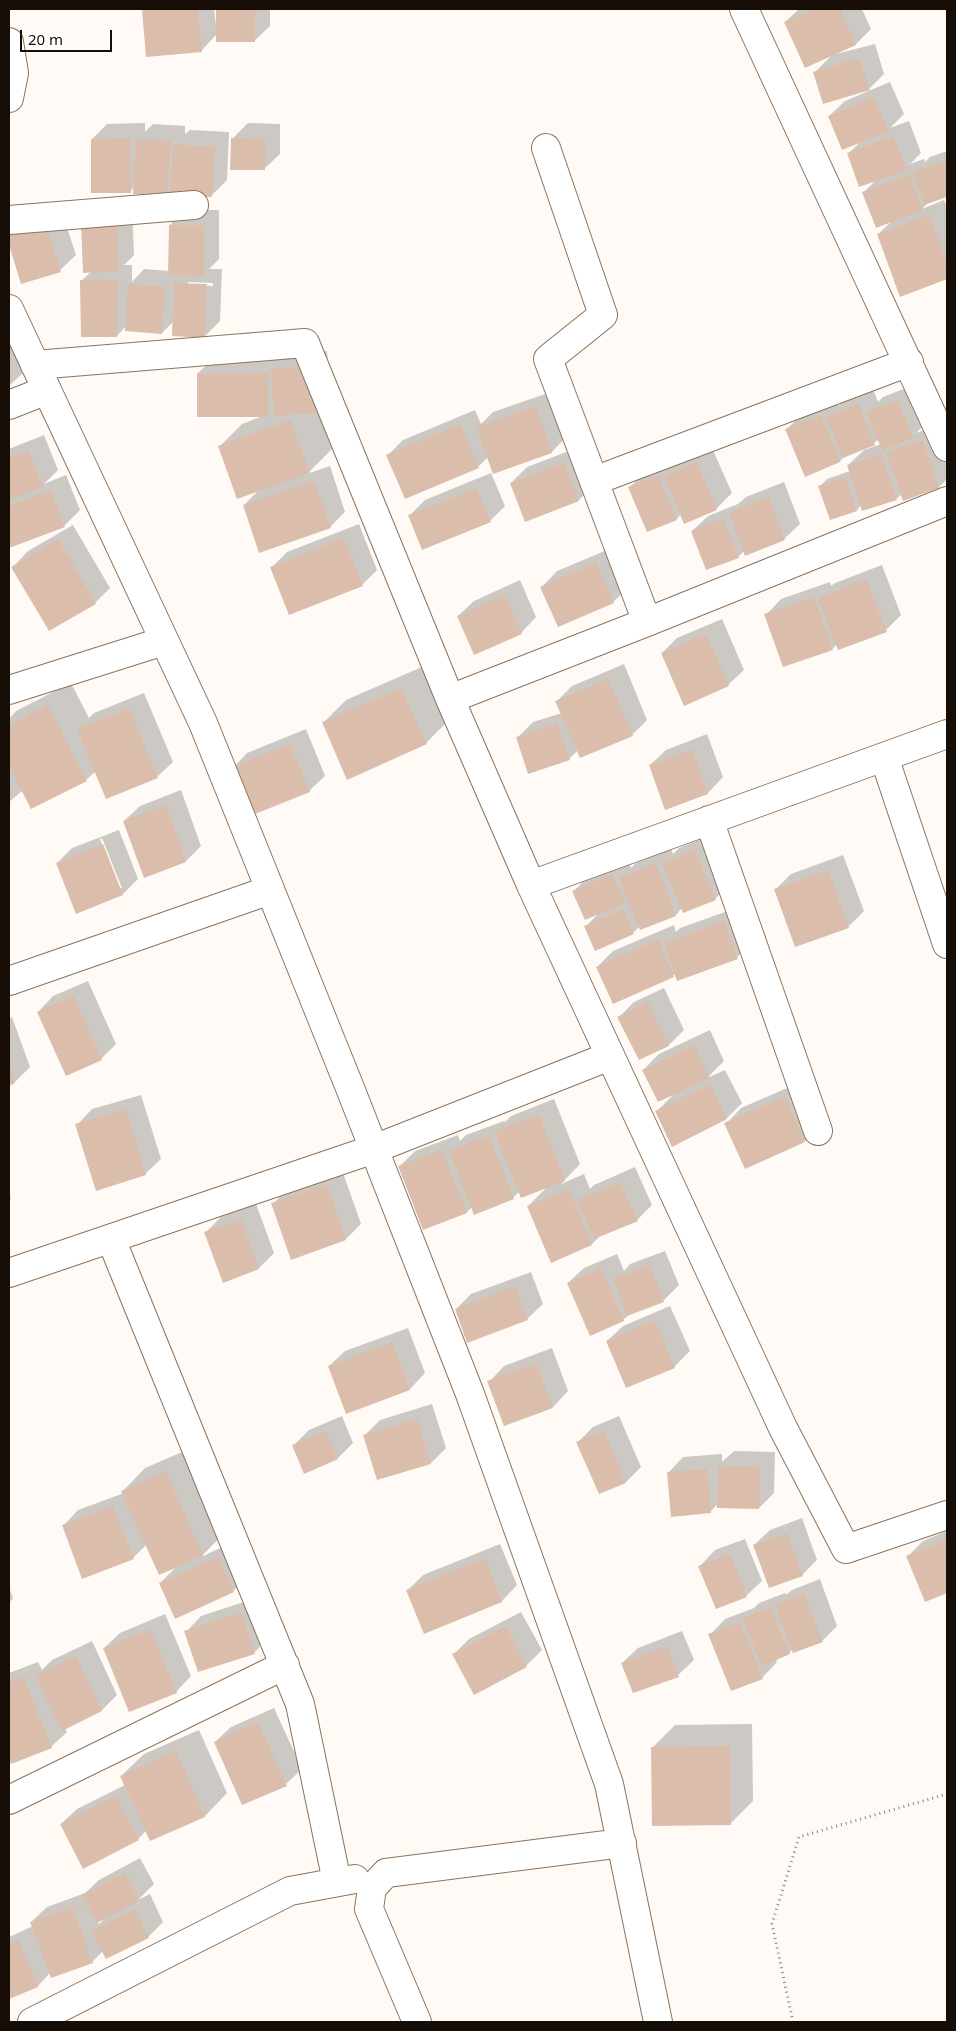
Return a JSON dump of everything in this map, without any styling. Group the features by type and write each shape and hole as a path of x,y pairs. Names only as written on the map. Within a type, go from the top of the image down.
{"street":[{"path":"744,9 947,447"},
{"path":"9,42 14,73 9,98"},
{"path":"546,148 603,316 548,359 647,622"},
{"path":"9,220 194,205"},
{"path":"9,309 203,723 470,1394 609,1784 658,2022"},
{"path":"35,365 305,343 450,699 531,885 783,1428 846,1549 947,1515"},
{"path":"594,482 909,362"},
{"path":"9,405 47,390"},
{"path":"450,699 947,501"},
{"path":"9,690 164,641"},
{"path":"531,885 947,734"},
{"path":"884,757 947,944"},
{"path":"708,820 818,1131"},
{"path":"9,980 270,890"},
{"path":"9,1273 374,1149 610,1056"},
{"path":"111,1238 300,1704 337,1882"},
{"path":"9,1800 285,1665"},
{"path":"32,2022 290,1891 386,1873 622,1844"},
{"path":"386,1873 372,1888 369,1909 417,2022"}],"path":[{"path":"793,2022 772,1924 799,1837 947,1794"}],"building":[{"path":"142,9 198,9 202,52 146,57"},
{"path":"216,9 255,9 255,42 216,42"},
{"path":"814,9 840,9 856,45 805,68 784,22"},
{"path":"859,58 870,90 823,104 813,72"},
{"path":"874,97 889,131 842,150 828,116"},
{"path":"893,136 907,170 859,187 847,153"},
{"path":"130,138 131,193 91,193 91,139"},
{"path":"231,138 265,139 265,170 230,170"},
{"path":"136,139 171,141 167,197 133,194"},
{"path":"173,144 215,147 212,197 170,195"},
{"path":"947,161 947,197 924,205 913,172"},
{"path":"909,174 923,210 876,228 862,192"},
{"path":"929,215 947,263 947,279 900,297 877,234"},
{"path":"117,222 119,271 83,273 81,224"},
{"path":"46,224 61,272 21,284 9,245 9,235"},
{"path":"169,225 204,225 204,276 168,275"},
{"path":"80,280 117,280 117,337 81,337"},
{"path":"174,283 207,284 205,338 172,336"},
{"path":"128,284 165,287 162,334 125,331"},
{"path":"312,366 315,413 274,416 271,369"},
{"path":"197,373 268,373 268,417 197,417"},
{"path":"898,400 913,438 882,450 866,412"},
{"path":"858,404 875,445 843,458 826,417"},
{"path":"536,406 552,453 493,474 476,427"},
{"path":"821,415 840,462 805,477 785,429"},
{"path":"290,420 310,473 237,499 218,446"},
{"path":"460,424 479,468 405,499 386,455"},
{"path":"923,440 939,488 903,501 886,452"},
{"path":"28,450 43,486 9,500 9,458"},
{"path":"881,454 897,500 862,511 847,465"},
{"path":"564,462 579,501 525,522 510,483"},
{"path":"697,462 717,510 684,524 664,476"},
{"path":"658,475 677,520 647,532 628,487"},
{"path":"846,477 857,511 830,520 818,486"},
{"path":"314,481 331,528 259,553 243,505"},
{"path":"476,488 491,522 422,550 408,515"},
{"path":"51,490 65,527 9,548 9,506"},
{"path":"769,497 785,540 745,556 729,512"},
{"path":"723,518 739,558 706,570 691,531"},
{"path":"344,538 363,586 289,615 270,567"},
{"path":"58,539 96,604 49,631 11,567"},
{"path":"596,562 614,603 558,627 540,587"},
{"path":"866,579 887,632 838,650 818,598"},
{"path":"504,595 522,634 474,655 457,616"},
{"path":"814,597 833,650 783,667 764,614"},
{"path":"706,634 729,686 684,706 661,653"},
{"path":"608,679 633,736 580,758 555,701"},
{"path":"401,688 427,744 347,780 322,722"},
{"path":"48,705 87,781 31,809 9,766 9,725"},
{"path":"129,708 158,778 106,799 77,729"},
{"path":"557,723 570,760 528,774 516,737"},
{"path":"290,744 310,792 250,816 230,768"},
{"path":"692,749 708,794 665,810 649,765"},
{"path":"166,805 186,862 144,878 123,821"},
{"path":"103,844 123,895 76,914 56,863"},
{"path":"695,850 716,900 683,913 662,863"},
{"path":"656,863 676,916 640,930 619,878"},
{"path":"828,870 849,928 795,947 774,889"},
{"path":"612,874 625,903 585,920 572,891"},
{"path":"623,909 634,934 595,951 584,926"},
{"path":"724,921 738,959 677,981 664,943"},
{"path":"658,939 674,977 613,1004 596,967"},
{"path":"73,995 102,1060 66,1076 37,1012"},
{"path":"648,1002 669,1046 639,1060 617,1017"},
{"path":"694,1045 710,1078 658,1102 642,1070"},
{"path":"9,1065 15,1083 9,1086"},
{"path":"710,1084 727,1119 672,1147 655,1111"},
{"path":"785,1096 805,1142 745,1169 724,1123"},
{"path":"126,1109 146,1175 96,1191 75,1124"},
{"path":"539,1114 565,1181 521,1198 494,1131"},
{"path":"489,1135 514,1199 474,1215 449,1151"},
{"path":"442,1150 467,1213 423,1230 398,1166"},
{"path":"620,1182 638,1221 594,1239 577,1200"},
{"path":"327,1184 346,1240 291,1260 271,1203"},
{"path":"569,1189 592,1245 551,1263 527,1206"},
{"path":"241,1219 259,1269 223,1283 204,1232"},
{"path":"650,1265 664,1302 627,1316 613,1279"},
{"path":"601,1268 624,1321 590,1336 567,1283"},
{"path":"515,1286 528,1320 467,1343 455,1309"},
{"path":"655,1320 675,1368 626,1388 606,1341"},
{"path":"392,1342 410,1390 346,1414 328,1366"},
{"path":"536,1363 553,1408 504,1426 487,1381"},
{"path":"417,1419 431,1464 377,1480 363,1435"},
{"path":"604,1430 626,1483 599,1494 576,1442"},
{"path":"326,1431 338,1459 304,1474 292,1445"},
{"path":"718,1465 760,1467 759,1509 717,1508"},
{"path":"707,1469 711,1513 671,1517 667,1472"},
{"path":"166,1471 203,1556 159,1575 121,1491"},
{"path":"113,1506 134,1559 82,1579 62,1525"},
{"path":"787,1533 803,1576 769,1588 753,1545"},
{"path":"947,1540 947,1593 925,1602 906,1556"},
{"path":"730,1554 747,1597 716,1609 698,1566"},
{"path":"218,1557 234,1592 175,1619 159,1583"},
{"path":"485,1558 502,1602 424,1634 406,1590"},
{"path":"804,1594 823,1642 793,1653 775,1605"},
{"path":"770,1607 790,1654 762,1666 742,1618"},
{"path":"241,1612 255,1654 198,1672 184,1631"},
{"path":"740,1622 763,1679 731,1691 708,1634"},
{"path":"506,1626 527,1667 474,1695 452,1654"},
{"path":"150,1629 177,1693 129,1712 103,1648"},
{"path":"667,1646 679,1677 633,1693 621,1663"},
{"path":"76,1656 102,1711 62,1731 35,1675"},
{"path":"23,1676 52,1748 11,1764 9,1758 9,1682"},
{"path":"258,1722 287,1786 242,1805 214,1742"},
{"path":"730,1746 731,1825 652,1826 651,1747"},
{"path":"176,1751 205,1817 150,1841 120,1776"},
{"path":"116,1796 139,1840 83,1869 60,1824"},
{"path":"125,1873 139,1900 97,1923 82,1895"},
{"path":"72,1907 93,1963 51,1978 30,1922"},
{"path":"134,1909 149,1938 106,1959 91,1931"},
{"path":"18,1940 38,1987 9,1999 9,1945"}]}
